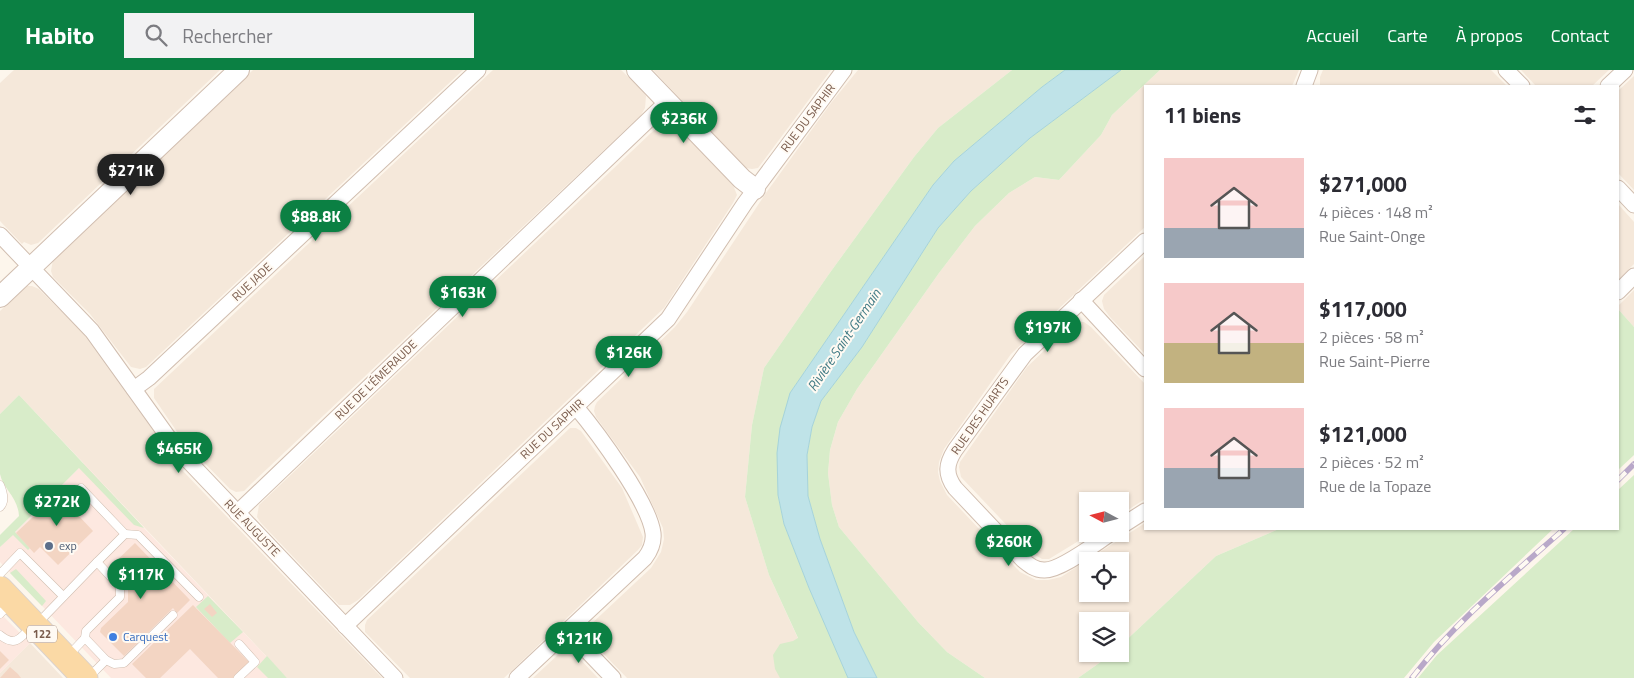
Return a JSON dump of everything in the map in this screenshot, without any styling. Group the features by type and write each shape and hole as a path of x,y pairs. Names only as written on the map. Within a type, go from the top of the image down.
{"main road":[{"name":"122","path":"4,602 34,625 86,678"}],"street":[{"path":"0,296 239,70"},
{"name":"RUE JADE","path":"134,389 149,378 478,70"},
{"path":"637,70 742,179 755,189"},
{"name":"RUE DU SAPHIR","path":"345,626 668,319 755,189 844,70"},
{"path":"1304,85 1310,70"},
{"path":"1506,70 1521,85"},
{"path":"1609,85 1625,70"},
{"name":"RUE DE L'ÉMERAUDE","path":"237,513 667,102"},
{"path":"1619,189 1634,205"},
{"name":"RUE AUGUSTE","path":"0,236 92,331 176,448 395,678"},
{"name":"RUE DES HUARTS","path":"1098,542 1058,568 1045,571 1033,568 1023,560 955,488 948,478 947,468 955,450 1020,360 1144,242"},
{"path":"1619,291 1634,276"},
{"path":"1081,300 1144,368"},
{"path":"517,678 645,558 651,549 653,539 652,527 630,482 576,407"},
{"path":"1129,521 1144,512"},
{"path":"567,630 613,678"}],"lane":[{"path":"0,485 4,502 0,507"},
{"path":"80,488 125,534 138,535 199,597"},
{"path":"0,636 13,642 18,640 125,534"},
{"path":"0,574 20,553 63,596"},
{"path":"66,658 85,638 86,631 120,597 120,587 97,562"},
{"path":"85,638 106,660 114,664 124,663 172,615"},
{"path":"238,678 256,662 239,644"},
{"path":"86,678 106,660"}],"shaded area":[{"path":"14,70 220,70 38,243 31,245 24,242 22,244 0,221 0,83"},
{"path":"253,70 463,70 146,367 140,369 131,367 90,314 53,277 51,271 53,260"},
{"path":"493,70 621,70 643,91 646,96 645,108 641,115 244,491 236,492 230,489 184,442 154,398 154,389"},
{"path":"653,70 831,70 758,168 752,169 746,168"},
{"path":"858,70 1012,70 938,128 914,157 829,274 764,368 752,425 745,497 769,575 816,678 627,678 590,640 588,627 651,568 661,552 664,539 663,528 640,477 596,417 595,406 675,327 687,312 766,193 831,103"},
{"path":"1160,70 1299,70 1292,85 1144,85"},
{"path":"1323,70 1491,70 1506,85 1320,85 1320,77"},
{"path":"1521,70 1609,70 1593,85 1535,85"},
{"path":"1634,76 1634,190 1619,174 1619,90"},
{"path":"1144,85 1144,228 1011,354 944,449 939,462 938,472 947,495 1020,572 1036,580 1048,580 1061,577 1079,565 1079,602 1129,602 1129,552 1100,552 1115,542 1129,542 1129,533 1144,524 1144,530 1277,530 1216,556 1129,638 1129,612 1079,612 1079,662 1101,662 1078,678 985,678 947,652 918,622 839,527 832,505 828,473 830,450 838,422 857,389 939,273 975,226 1009,193 1035,177 1059,180 1101,135 1112,115"},
{"path":"663,125 677,127 733,185 737,195 664,308 358,600 350,605 339,605 261,523 257,517 259,505 652,132"},
{"path":"1619,205 1634,222 1634,264 1619,279"},
{"path":"1144,257 1144,353 1104,309 1102,301 1104,295"},
{"path":"27,286 39,289 82,332 180,468 382,678 287,678 19,395 0,414 0,311"},
{"path":"1634,290 1634,327 1619,310 1619,305"},
{"path":"1077,322 1084,322 1144,383 1144,500 1129,509 1129,492 1079,492 1079,541 1049,559 1042,559 1035,555 961,477 959,467 960,462 1027,367 1071,325"},
{"path":"570,428 576,428 581,431 622,488 643,537 642,545 504,678 410,678 365,632 367,620"},
{"path":"84,463 287,678 111,678 0,562 0,547"},
{"path":"0,613 30,643 0,673"},
{"path":"30,643 63,678 0,678 0,673"},
{"path":"561,652 573,652 598,678 533,678"}],"green space":[{"path":"1012,70 1065,70 954,161 933,185 790,393 778,495 784,524 848,678 780,678 775,669 773,655 780,644 798,638 769,575 745,497 752,425 764,368 829,274 914,157 938,128"},
{"path":"1121,70 1160,70 1112,115 1101,135 1059,180 1035,177 1009,193 975,226 939,273 857,389 838,422 830,450 828,473 832,505 839,527 918,622 947,652 985,678 877,678 854,632 820,539 808,496 807,455 812,427 821,401 862,347 938,228 971,191 1030,138"},
{"path":"1619,310 1634,327 1634,455 1619,469"},
{"path":"19,395 144,528 134,525 79,468 15,532 30,548 28,550 13,535 0,547 0,535 19,516 16,504 0,474 0,414"},
{"path":"1634,475 1634,678 1418,678 1437,655 1573,530 1619,530 1619,489"},
{"path":"1277,530 1552,530 1434,642 1404,678 1078,678 1101,662 1129,662 1129,638 1216,556"},
{"path":"16,569 46,601 42,606 10,573"},
{"path":"208,596 243,632 230,643 196,607"},
{"path":"267,656 287,678 268,678 257,667"}],"water":[{"name":"Rivière Saint-Germain","path":"1065,70 1121,70 1030,138 971,191 938,228 862,347 821,401 812,427 807,455 808,496 820,539 854,632 877,678 848,678 784,524 778,495 777,453 780,428 790,393 933,185 954,161"}],"building":[{"path":"67,485 86,505 77,514 93,531 58,565 40,547 34,553 16,533"},
{"path":"135,543 190,600 177,613 173,608 124,656 100,632 101,628 128,602 128,588 109,568"},
{"path":"210,604 217,613 212,617 204,609"},
{"path":"193,605 249,662 233,678 218,678 190,649 160,678 146,678 132,664"},
{"path":"0,651 9,660 0,669"},
{"path":"10,667 18,674 21,678 0,678"}],"railway":[{"path":"1619,479 1634,464"},
{"path":"1412,678 1465,619 1563,530"}],"place":[{"name":"exp","path":"49,546"},
{"name":"Carquest","path":"113,637"}]}
